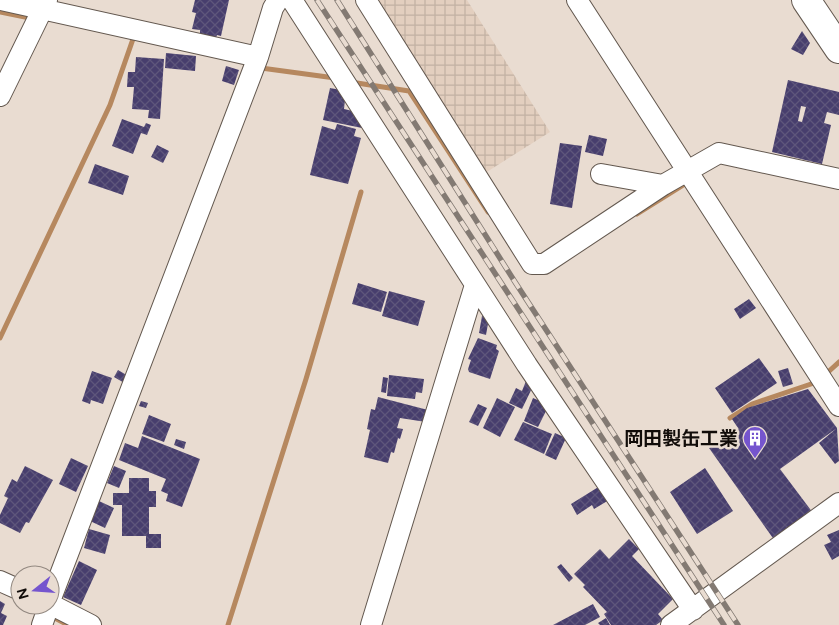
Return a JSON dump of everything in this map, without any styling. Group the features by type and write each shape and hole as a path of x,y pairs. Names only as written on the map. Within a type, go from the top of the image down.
{"highway":[{"path":"806,0 837,42"}],"street":[{"path":"1,0 44,4 258,56"},
{"path":"60,577 258,56 273,8 278,0"},
{"path":"292,0 475,285 693,610"},
{"path":"366,0 532,264 544,264 663,186 718,153 839,179"},
{"path":"577,0 686,172 839,406"},
{"path":"0,96 44,4"},
{"path":"601,174 663,186"},
{"path":"371,625 475,285"},
{"path":"671,625 839,503"},
{"path":"60,608 91,625"}],"shaded area":[{"path":"370,0 467,0 550,132 482,175"}],"building":[{"path":"195,0 229,0 221,36 217,35 216,38 200,34 200,30 192,29 196,13 192,12"},
{"path":"802,31 810,43 803,55 791,49"},
{"path":"166,53 196,56 195,71 165,68"},
{"path":"136,57 164,59 160,119 148,118 149,110 132,109 134,87 127,87 128,72 135,72"},
{"path":"226,66 239,70 234,85 222,81"},
{"path":"788,80 839,92 839,115 827,112 824,123 831,125 822,164 772,152","holes":["801,106 806,107 802,122 798,121"]},
{"path":"330,88 346,91 344,109 366,114 362,128 323,120"},
{"path":"122,119 144,127 146,123 151,125 147,135 141,133 133,154 112,146"},
{"path":"337,124 356,129 354,136 361,138 348,184 310,175 322,126 335,130"},
{"path":"589,135 607,139 603,156 585,152"},
{"path":"560,143 582,146 572,208 550,204"},
{"path":"157,145 169,151 163,163 151,157"},
{"path":"95,164 129,176 123,195 88,183"},
{"path":"358,283 387,292 381,312 352,304"},
{"path":"389,291 425,301 418,326 382,316"},
{"path":"749,299 756,308 740,319 734,309"},
{"path":"482,316 489,318 486,335 479,333"},
{"path":"478,338 497,345 496,349 499,351 490,379 469,372 468,369 471,360 468,359"},
{"path":"759,358 777,383 732,413 715,388"},
{"path":"788,368 793,384 783,387 778,371"},
{"path":"118,370 130,377 126,384 114,377"},
{"path":"92,371 112,378 103,404 91,400 90,404 82,401"},
{"path":"389,375 424,379 422,393 416,392 415,399 387,396"},
{"path":"383,377 388,378 386,393 381,392"},
{"path":"526,381 534,384 522,409 509,403 516,388 522,391"},
{"name":"岡田製缶工業","path":"808,389 837,428 780,469 813,513 775,541 709,448 738,428 732,419 747,408"},
{"path":"378,397 428,410 426,422 400,418 397,428 403,429 400,439 398,438 394,453 391,452 388,463 364,457 370,430 367,429 371,409 375,410"},
{"path":"497,398 515,407 500,437 483,428"},
{"path":"533,398 549,405 538,427 524,421"},
{"path":"141,401 148,403 146,408 139,406"},
{"path":"478,404 487,408 478,426 469,422"},
{"path":"149,415 171,424 164,442 142,434"},
{"path":"523,422 552,434 544,454 514,440"},
{"path":"837,428 839,461 835,464 819,443"},
{"path":"555,433 566,438 556,460 545,455"},
{"path":"142,436 200,459 182,507 166,501 168,494 161,491 166,479 119,460 125,443 138,448"},
{"path":"176,439 186,442 184,449 174,445"},
{"path":"71,458 88,466 76,492 59,484"},
{"path":"25,466 53,480 29,523 26,522 20,533 0,523 0,515 8,498 4,496 12,479 17,482"},
{"path":"114,466 126,471 119,488 107,483"},
{"name":"岡田製缶工業","path":"705,468 733,511 697,534 670,492"},
{"path":"129,478 149,478 149,491 156,491 156,507 149,507 149,534 161,534 161,548 146,548 146,536 122,536 122,505 113,505 113,493 129,493"},
{"path":"600,486 609,500 594,509 592,505 577,515 571,504"},
{"path":"99,501 114,508 105,528 90,521"},
{"path":"89,529 110,535 105,554 84,548"},
{"path":"839,530 839,556 832,560 824,545 831,542 827,535"},
{"path":"629,539 639,549 632,556 673,599 658,614 663,620 656,625 611,625 604,614 607,612 583,587 585,585 574,574 600,549 609,559"},
{"path":"79,561 97,570 81,605 63,597"},
{"path":"561,564 573,578 569,582 557,567"},
{"path":"0,601 5,604 1,613 7,616 3,625 0,625"},
{"path":"593,604 600,617 585,625 553,625"},
{"path":"606,618 610,625 600,625 598,623"}],"waterway":[{"path":"0,12 30,18"},
{"path":"0,338 110,105 133,39"},
{"path":"261,68 335,78"},
{"path":"357,83 409,91 488,212"},
{"path":"637,214 685,184"},
{"path":"228,625 306,379 361,192"},
{"path":"825,371 827,373 839,362"},
{"path":"730,418 752,404 814,383"},
{"path":"51,616 68,625"}],"railway":[{"path":"317,0 724,625"},
{"path":"337,0 515,282 738,625"}],"place":[{"name":"岡田製缶工業","path":"755,459"}]}
